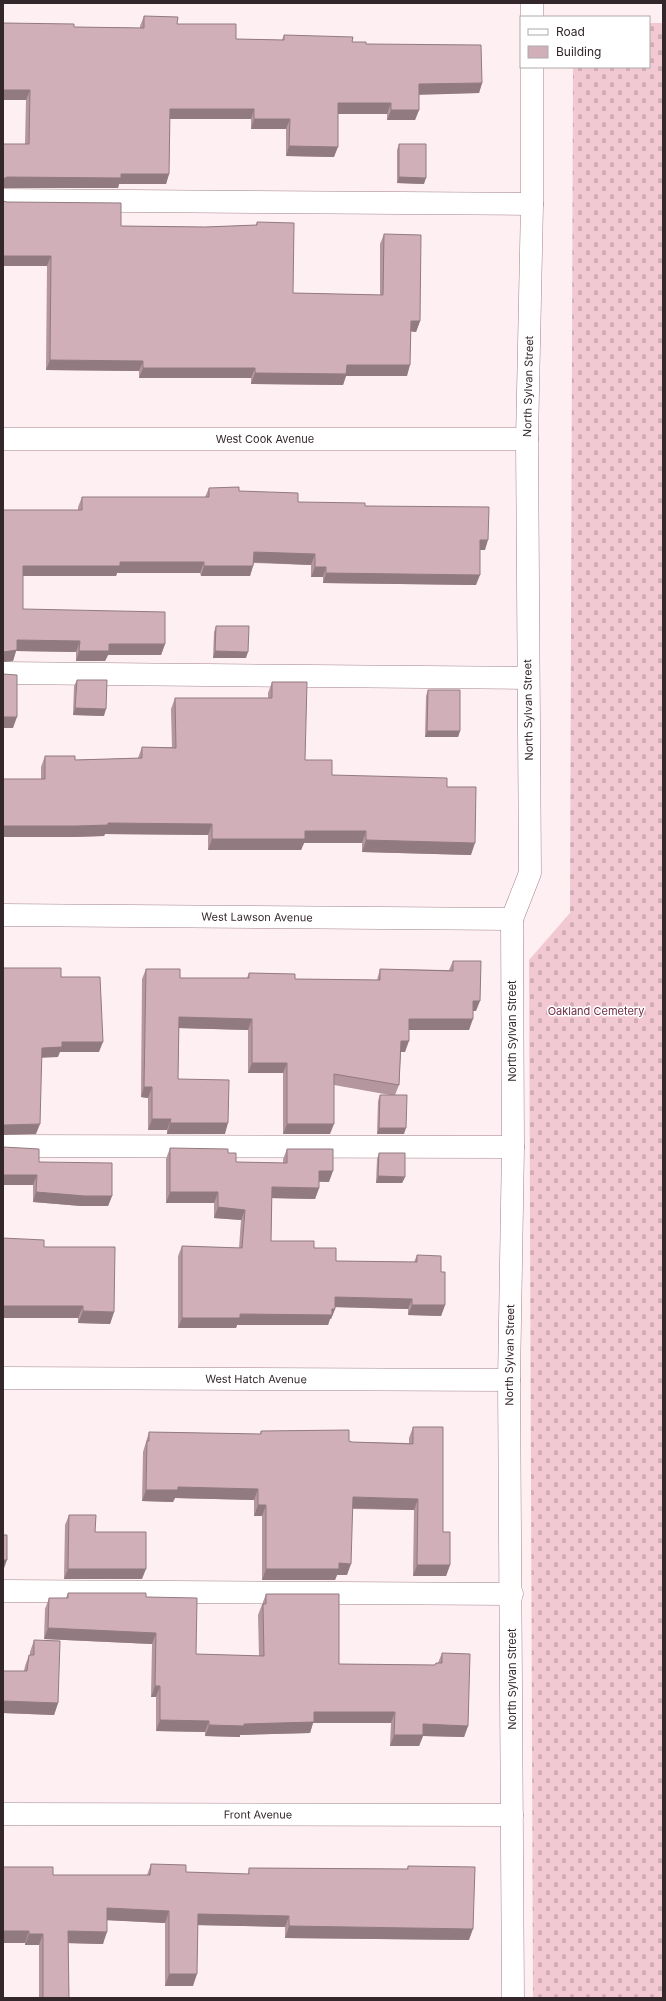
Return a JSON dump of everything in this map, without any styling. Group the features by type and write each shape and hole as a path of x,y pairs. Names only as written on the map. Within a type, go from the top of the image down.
{"street":[{"path":"532,3 532,16"},
{"name":"North Sylvan Street","path":"513,1998 512,1594 509,1380 513,1147 512,918 530,873 527,440 532,204 532,68"},
{"path":"3,200 532,204"},
{"name":"West Cook Avenue","path":"3,440 527,440"},
{"path":"3,673 528,678"},
{"name":"West Lawson Avenue","path":"3,915 512,918"},
{"path":"3,1146 513,1147"},
{"name":"West Hatch Avenue","path":"3,1378 509,1380"},
{"path":"3,1591 512,1594"},
{"name":"Front Avenue","path":"3,1814 512,1815"}],"green space":[{"name":"Oakland Cemetery","path":"650,23 663,23 663,1998 533,1998 529,960 570,913 573,68 650,68"}],"building":[{"path":"144,16 178,17 177,24 236,24 236,39 284,40 284,35 353,37 352,42 366,42 366,44 481,45 482,83 419,84 419,110 391,110 391,103 338,103 338,147 289,146 290,119 254,119 254,109 170,109 169,174 121,174 121,178 7,177 3,179 3,144 29,144 30,90 3,90 3,23 74,24 74,27 144,28"},
{"path":"399,144 426,144 426,178 399,177"},
{"path":"3,201 121,203 121,226 205,227 257,225 257,222 294,223 293,293 383,295 384,234 421,235 420,321 411,321 410,365 347,365 346,374 255,373 255,368 143,368 143,361 50,360 51,256 3,256"},
{"path":"239,487 239,491 298,493 298,502 365,503 365,506 489,507 488,540 480,540 480,575 326,573 326,567 315,567 315,554 254,552 253,566 204,566 204,562 120,562 120,566 23,566 23,609 165,612 165,644 109,644 109,651 79,651 80,641 17,640 17,650 3,652 3,510 82,510 82,497 209,497 209,488"},
{"path":"216,626 249,626 248,652 215,651"},
{"path":"3,674 17,675 17,717 3,717"},
{"path":"77,680 107,680 106,709 75,708"},
{"path":"272,682 307,682 305,760 332,760 332,775 447,778 447,787 476,787 475,843 366,840 366,831 305,831 305,839 212,839 212,824 108,823 108,825 77,826 3,826 3,779 45,779 45,756 75,756 75,760 142,758 142,747 176,748 175,698 272,698"},
{"path":"428,690 460,690 460,731 427,731"},
{"path":"453,961 481,961 480,1001 473,1001 473,1019 409,1019 409,1041 401,1041 399,1085 334,1074 334,1124 287,1124 287,1063 252,1063 252,1019 179,1017 178,1079 229,1080 228,1123 170,1123 171,1119 152,1119 152,1087 144,1087 146,969 180,969 180,978 249,978 249,973 295,974 295,979 380,980 380,969 453,971"},
{"path":"3,968 61,968 61,977 100,977 103,1042 62,1042 62,1047 42,1048 40,1124 3,1125"},
{"path":"380,1095 407,1095 406,1128 379,1128"},
{"path":"3,1147 39,1149 39,1162 112,1163 112,1196 85,1196 36,1192 37,1175 3,1175"},
{"path":"170,1148 228,1149 228,1153 236,1153 236,1162 287,1163 287,1149 333,1149 333,1171 319,1171 319,1188 272,1187 271,1241 314,1241 314,1248 336,1248 336,1261 417,1262 417,1255 441,1256 441,1272 445,1272 445,1305 412,1305 412,1299 335,1297 335,1309 332,1309 332,1315 240,1314 240,1318 182,1318 182,1246 242,1248 245,1210 218,1207 218,1192 170,1192"},
{"path":"379,1153 405,1153 405,1177 378,1176"},
{"path":"3,1238 44,1240 44,1247 115,1247 114,1312 83,1311 83,1306 3,1306"},
{"path":"413,1427 443,1427 443,1532 450,1532 450,1565 417,1565 418,1499 353,1497 351,1564 339,1563 339,1569 266,1569 266,1505 258,1505 258,1489 178,1487 178,1490 146,1490 147,1441 149,1441 149,1432 261,1434 261,1431 349,1430 349,1441 352,1442 413,1444"},
{"path":"69,1515 96,1515 95,1532 146,1532 146,1569 68,1569"},
{"path":"3,1535 7,1535 7,1560 3,1560"},
{"path":"68,1593 146,1593 146,1597 197,1598 196,1654 264,1656 263,1604 266,1604 266,1594 339,1594 339,1664 435,1665 436,1663 442,1663 442,1653 470,1654 468,1726 423,1724 423,1735 394,1735 395,1712 314,1712 314,1722 244,1724 244,1726 209,1725 209,1721 160,1720 160,1686 155,1686 156,1633 48,1628 49,1598 68,1598"},
{"path":"34,1640 60,1641 58,1703 3,1701 3,1671 27,1671 29,1655 34,1655"},
{"path":"151,1864 186,1865 186,1872 249,1874 249,1868 408,1869 408,1866 475,1867 473,1929 289,1926 289,1916 198,1914 197,1974 169,1974 169,1911 107,1908 107,1932 68,1931 69,1998 43,1998 43,1934 29,1934 29,1931 3,1931 3,1867 53,1867 53,1875 150,1875"}]}
